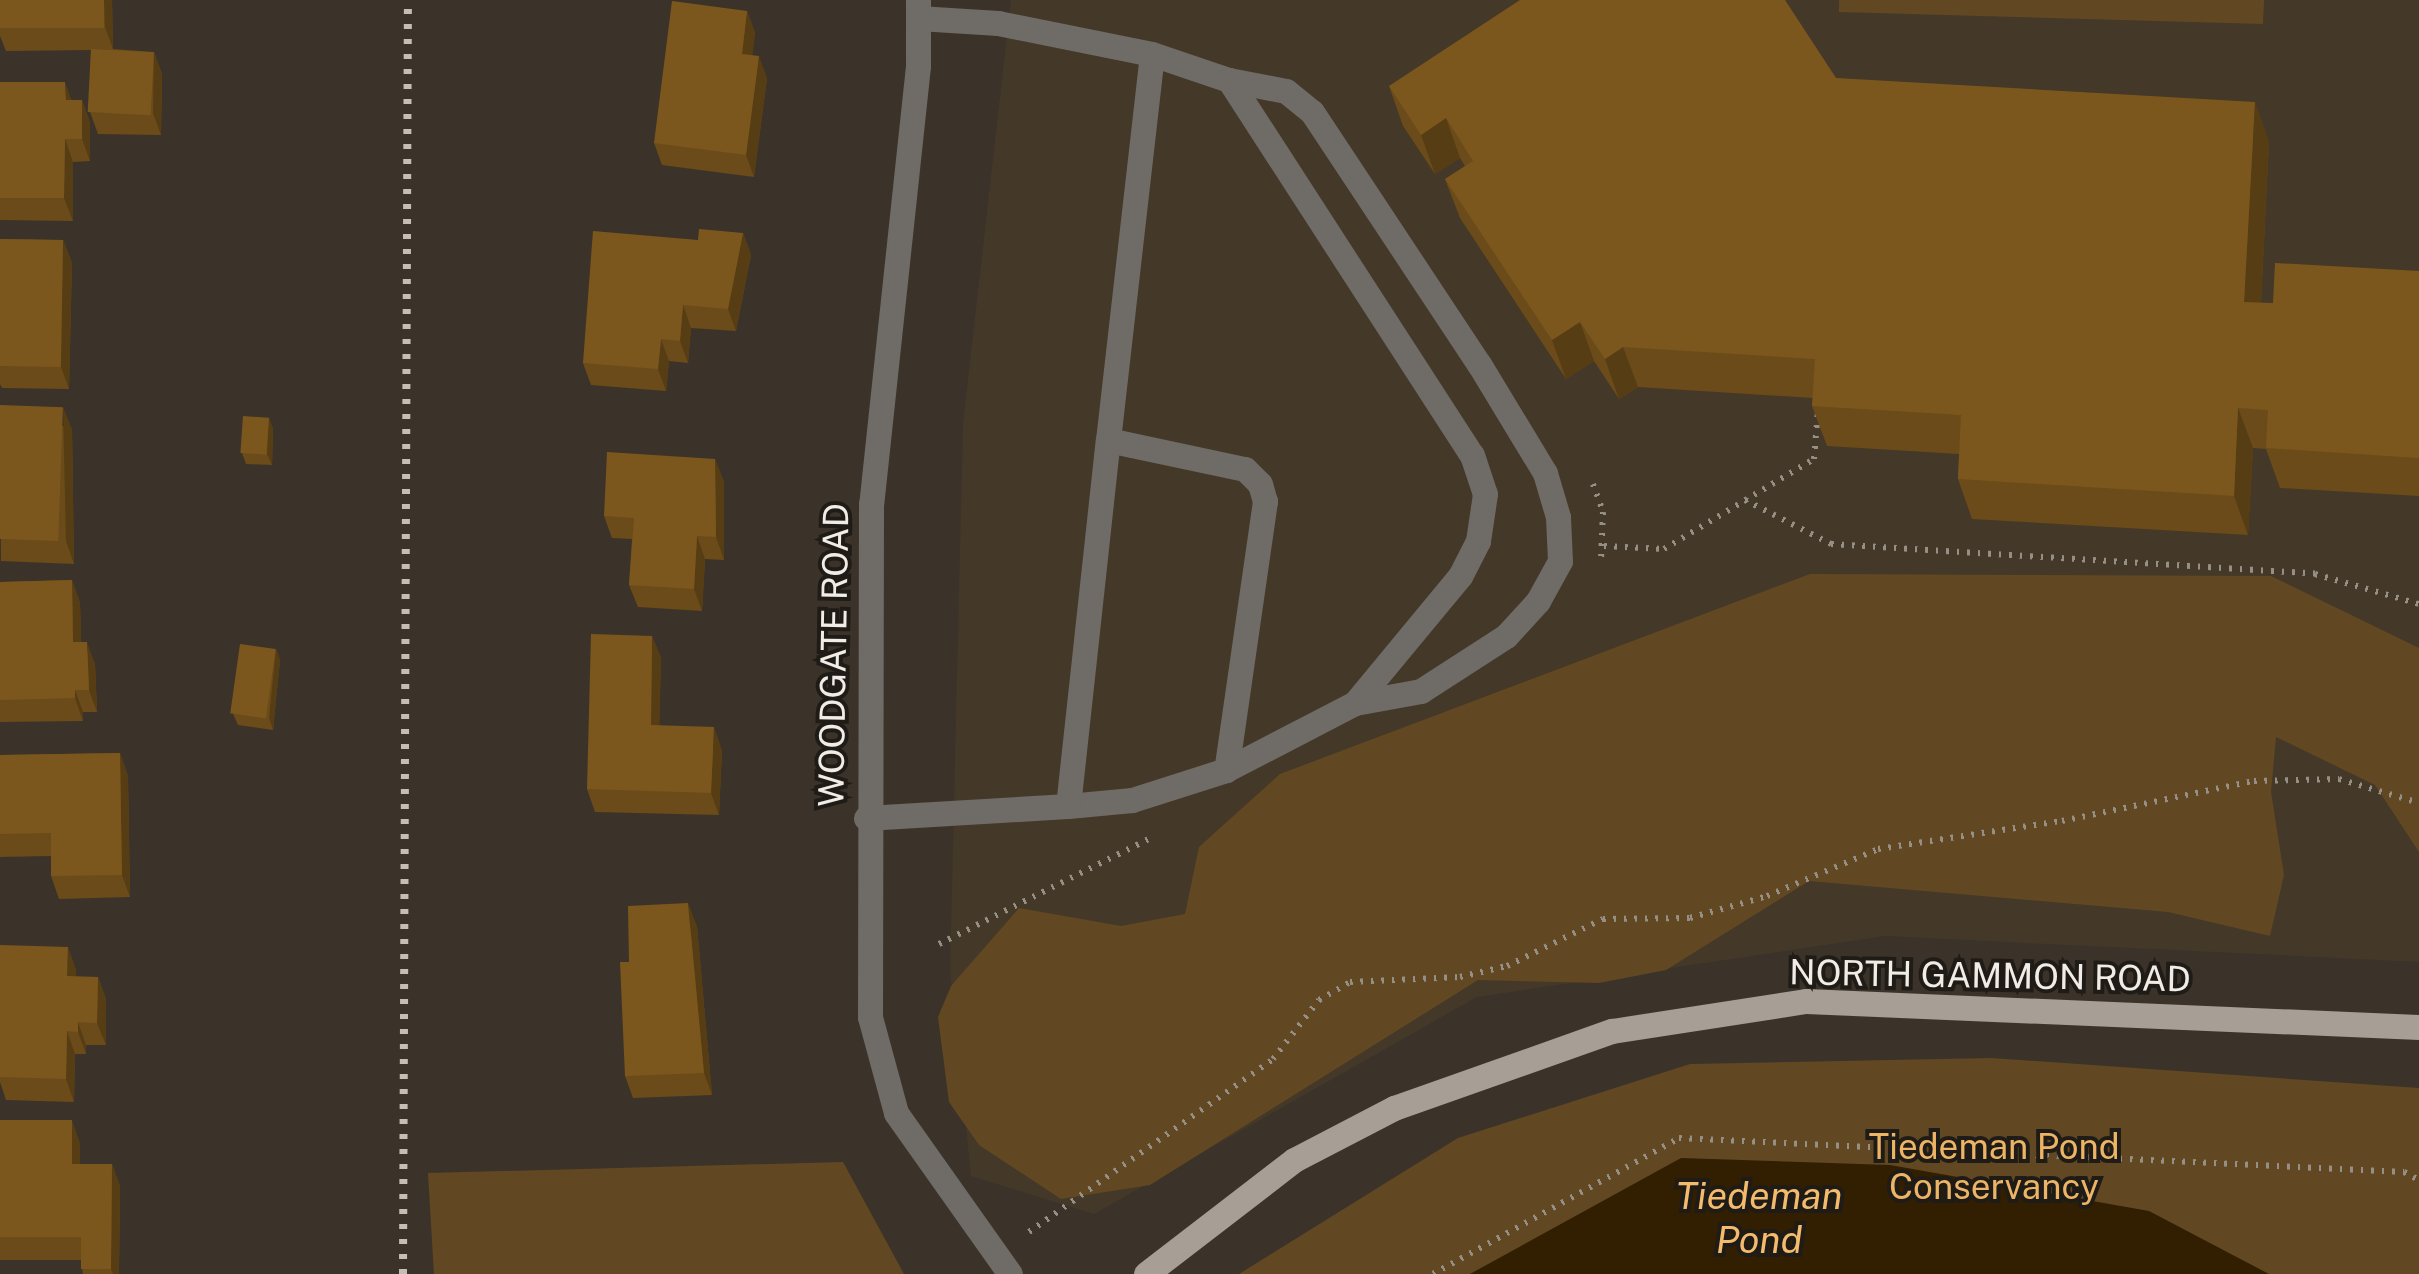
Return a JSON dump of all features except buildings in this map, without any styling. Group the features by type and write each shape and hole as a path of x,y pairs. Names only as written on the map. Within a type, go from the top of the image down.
{"main road":[{"name":"NORTH GAMMON ROAD","path":"1146,1274 1294,1160 1394,1108 1612,1031 1806,1001 2419,1027"}],"street":[{"path":"866,818 1132,800 1226,770 1355,703 1420,692 1506,636 1538,601 1560,561 1558,516 1545,473 1312,112 1286,91 1229,80 1152,54 918,9"},
{"name":"WOODGATE ROAD","path":"918,9 870,504 866,818 870,1017 878,1062 896,1113 1003,1266"},
{"path":"1068,806 1152,54"},
{"path":"1229,80 1439,398 1485,494 1478,541 1460,576 1355,703"},
{"path":"1108,440 1244,470 1260,484 1265,501 1226,770"}],"path":[{"path":"1604,546 1664,549 1814,459 1818,408"},
{"path":"1745,500 1831,544 2315,574 2419,604"},
{"path":"1003,1266 1273,1059 1319,1000 1350,982 1460,977 1508,966 1603,919 1690,918 1767,896 1878,849 2062,821 2254,781 2339,779 2419,802"},
{"path":"1433,1274 1680,1138 2364,1170 2419,1180"}],"shaded area":[{"path":"1011,0 2419,0 2419,962 1885,936 1477,997 1094,1214 971,1176 950,971 963,424"}],"green space":[{"path":"1839,0 2264,0 2263,24 1839,12"},
{"path":"1810,574 2271,576 2419,648 2419,852 2375,785 2276,737 2271,792 2284,875 2270,936 2168,912 1809,881 1666,970 1599,983 1478,980 1150,1185 1061,1199 979,1145 949,1102 938,1017 951,986 1019,908 1121,926 1185,914 1199,847 1280,774"},
{"name":"Tiedeman Pond Conservancy","path":"1991,1058 2419,1088 2419,1274 1239,1274 1458,1138 1690,1064"},
{"path":"843,1162 904,1274 434,1274 428,1173"}],"water":[{"name":"Tiedeman Pond","path":"1681,1158 1890,1165 2149,1211 2269,1274 1470,1274"}],"railway":[{"path":"403,1274 408,0"}]}
